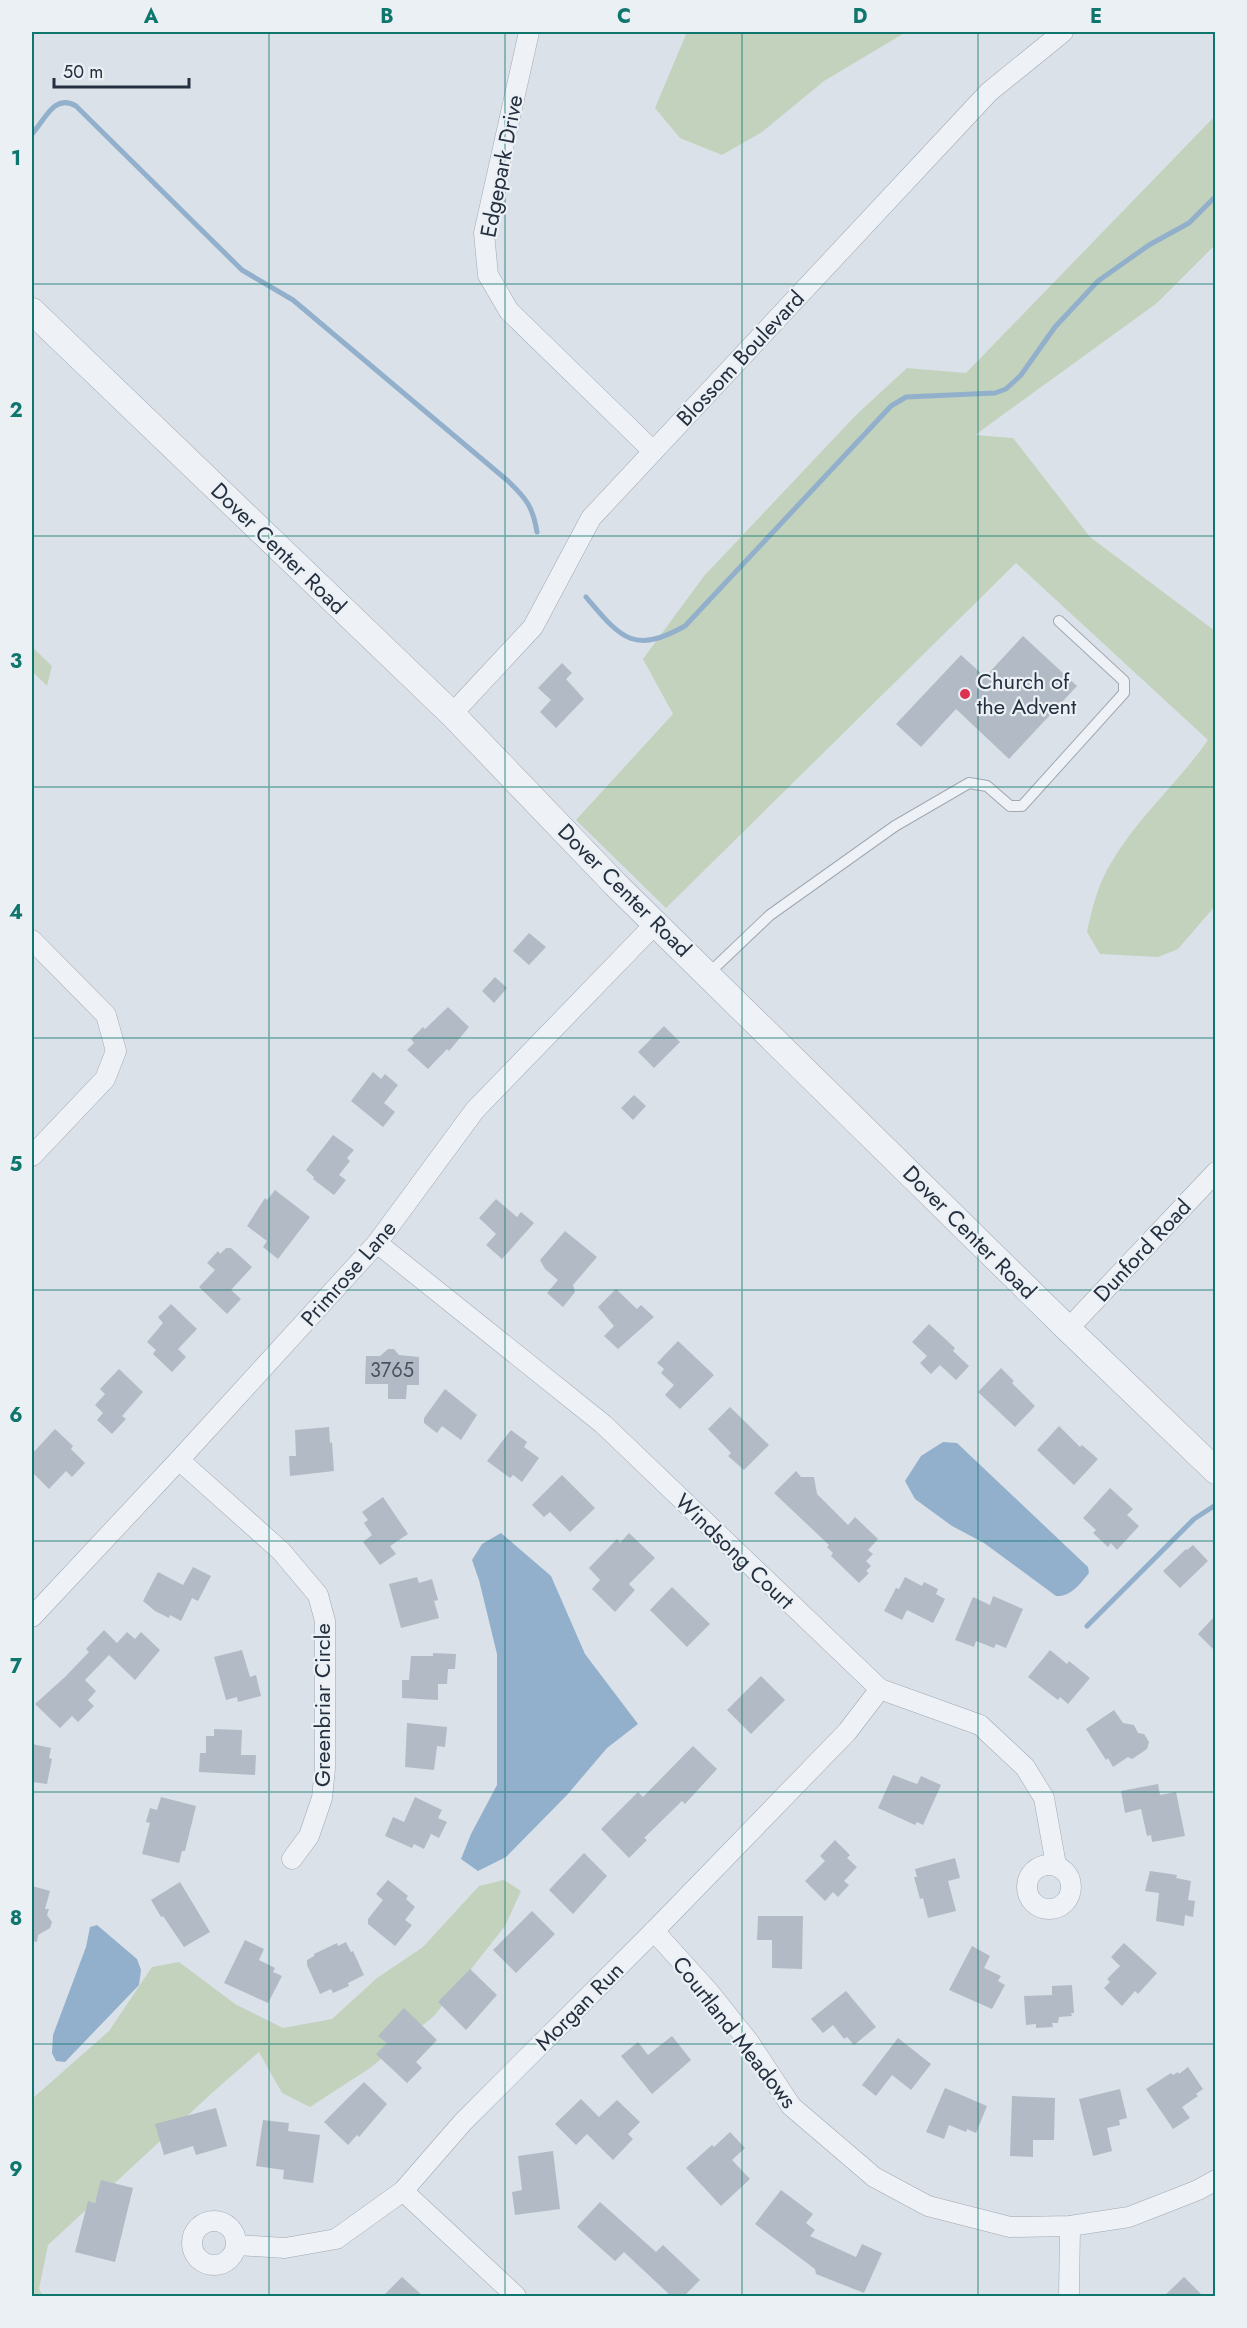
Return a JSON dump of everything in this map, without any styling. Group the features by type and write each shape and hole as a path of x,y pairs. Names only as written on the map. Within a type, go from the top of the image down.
{"street":[{"name":"Edgepark Drive","path":"529,32 484,233 488,275 508,311 653,451"},
{"name":"Blossom Boulevard","path":"452,714 533,627 591,518 989,92 1063,32"},
{"name":"Dover Center Road","path":"32,311 452,714 615,884 1215,1471"},
{"name":"Primrose Lane","path":"32,1617 179,1460 376,1243 411,1199 475,1110 657,923"},
{"path":"32,940 106,1015 116,1051 105,1079 32,1156"},
{"name":"Dunford Road","path":"1068,1329 1215,1172"},
{"name":"Windsong Court","path":"376,1243 603,1424 880,1689 980,1725 1025,1767 1044,1798 1056,1865"},
{"name":"Greenbriar Circle","path":"179,1460 281,1551 318,1595 326,1621 325,1768 322,1798 309,1836 292,1859"},
{"name":"Morgan Run","path":"237,2245 285,2247 336,2239 403,2191 463,2122 654,1931 847,1732 880,1689"},
{"name":"Courtland Meadows","path":"654,1931 722,2008 749,2043 791,2106 874,2177 928,2206 1010,2227 1070,2226 1129,2217 1198,2190 1215,2180"},
{"path":"403,2191 516,2296"},
{"path":"1069,2296 1070,2226"}],"lane":[{"path":"708,974 770,915 895,826 969,783 987,786 1010,806 1022,806 1124,693 1124,681 1059,621"}],"green space":[{"path":"687,32 906,32 824,81 762,132 722,155 680,138 655,108"},
{"path":"1215,116 1215,245 1157,303 975,435 1013,438 1090,537 1215,631 1215,906 1178,949 1158,957 1100,954 1087,932 1102,879 1121,847 1208,740 1016,563 666,908 576,820 673,714 643,659 704,576 857,414 907,368 966,373"},
{"path":"32,647 52,666 47,686 32,671"},
{"path":"504,1880 521,1891 505,1926 434,2016 370,2068 310,2107 282,2093 259,2052 48,2245 39,2289 43,2296 32,2296 32,2099 109,2031 152,1967 179,1962 235,2004 283,2028 332,2019 377,1978 423,1947 479,1886"}],"water":[{"path":"943,1442 957,1443 1088,1567 1089,1573 1075,1589 1056,1596 984,1543 952,1526 915,1499 905,1481 921,1456"},
{"path":"501,1533 551,1576 585,1654 638,1724 607,1748 567,1795 506,1857 478,1871 461,1859 471,1834 497,1785 497,1654 472,1560 482,1544"},
{"path":"97,1925 137,1959 141,1970 139,1985 65,2062 56,2061 52,2053 53,2035 86,1947 90,1927"}],"building":[{"name":"Church of the Advent","path":"1023,636 1077,686 1009,759 956,709 921,747 896,724 961,655 985,677"},
{"path":"562,663 572,673 566,679 584,699 556,728 540,712 551,700 538,688"},
{"path":"529,933 546,947 529,965 513,951"},
{"path":"495,977 507,988 494,1003 482,991"},
{"path":"448,1007 469,1027 449,1051 447,1049 428,1069 407,1050 414,1043 411,1039"},
{"path":"664,1026 680,1042 654,1068 638,1052"},
{"path":"373,1072 381,1079 385,1074 398,1085 384,1103 395,1112 383,1127 351,1101"},
{"path":"634,1095 646,1106 633,1120 621,1108"},
{"path":"333,1135 354,1150 347,1158 350,1161 339,1175 346,1180 334,1195 313,1179 314,1177 306,1170"},
{"path":"275,1190 310,1217 278,1259 263,1247 267,1241 247,1226 265,1198 267,1200"},
{"path":"496,1199 517,1217 521,1212 534,1223 502,1259 486,1245 496,1234 479,1218"},
{"path":"565,1231 597,1257 573,1285 575,1292 563,1307 547,1293 558,1280 545,1269 540,1260"},
{"path":"226,1248 231,1248 252,1267 231,1290 241,1299 227,1314 199,1287 215,1270 207,1263 218,1251 220,1254"},
{"path":"616,1289 637,1309 641,1305 654,1317 618,1349 604,1336 614,1326 598,1307"},
{"path":"171,1304 197,1329 178,1349 186,1357 172,1372 153,1354 156,1350 147,1342 163,1323 158,1317"},
{"path":"929,1324 955,1348 953,1351 969,1366 956,1380 940,1365 931,1374 920,1363 927,1356 912,1342"},
{"path":"678,1341 714,1375 680,1409 665,1395 674,1385 661,1373 664,1369 657,1363"},
{"path":"388,1349 394,1349 399,1355 419,1357 419,1385 407,1385 406,1399 388,1399 388,1384 365,1384 366,1356 380,1356"},
{"path":"1001,1368 1014,1381 1012,1383 1035,1406 1015,1427 978,1392"},
{"path":"119,1369 143,1392 122,1416 126,1419 112,1434 97,1420 103,1413 95,1405 105,1394 100,1389"},
{"path":"445,1389 477,1415 461,1440 442,1426 437,1433 424,1423 424,1418"},
{"path":"730,1407 769,1445 744,1470 728,1456 731,1453 708,1429"},
{"path":"1059,1426 1080,1447 1082,1445 1098,1459 1074,1485 1037,1450"},
{"path":"329,1427 334,1471 290,1476 289,1456 296,1456 295,1430"},
{"path":"55,1429 73,1446 71,1449 85,1463 72,1477 66,1471 49,1489 32,1472 32,1454"},
{"path":"511,1430 527,1442 524,1447 539,1458 522,1482 513,1475 510,1478 487,1461"},
{"path":"796,1471 801,1477 814,1477 817,1494 848,1525 855,1517 878,1539 868,1550 873,1554 866,1561 871,1566 866,1571 869,1573 859,1583 831,1556 833,1553 827,1547 829,1545 774,1493"},
{"path":"562,1475 595,1508 570,1532 550,1512 544,1517 532,1505"},
{"path":"1110,1488 1133,1509 1127,1515 1139,1526 1117,1550 1111,1543 1108,1547 1093,1533 1096,1530 1083,1518"},
{"path":"383,1497 408,1534 390,1546 396,1554 380,1565 363,1542 372,1535 364,1523 368,1520 362,1512"},
{"path":"629,1533 655,1558 629,1584 635,1590 615,1612 592,1589 600,1580 589,1568 617,1539 620,1543"},
{"path":"1193,1545 1208,1561 1180,1588 1163,1571"},
{"path":"193,1567 211,1576 198,1601 192,1598 181,1621 155,1611 143,1601 158,1572 183,1585"},
{"path":"417,1577 419,1583 432,1579 438,1600 434,1601 439,1618 401,1628 389,1584"},
{"path":"905,1577 922,1586 924,1582 938,1589 936,1594 945,1599 933,1623 907,1610 902,1620 884,1611 896,1588 899,1589"},
{"path":"672,1587 710,1624 687,1647 650,1610"},
{"path":"993,1596 1023,1609 1006,1648 996,1644 994,1648 976,1641 974,1647 955,1640 973,1597 990,1605"},
{"path":"1215,1616 1215,1651 1198,1634"},
{"path":"104,1630 117,1643 127,1632 135,1639 141,1632 160,1650 135,1680 109,1655 85,1680 96,1691 88,1700 94,1706 78,1722 72,1716 60,1728 35,1704 89,1652 86,1649"},
{"path":"242,1650 250,1677 256,1675 261,1696 238,1702 237,1697 226,1700 214,1657"},
{"path":"1050,1650 1067,1664 1069,1661 1090,1678 1068,1704 1060,1697 1058,1700 1028,1677"},
{"path":"433,1653 456,1654 455,1669 448,1669 447,1684 438,1684 438,1700 402,1698 402,1680 409,1680 411,1656 433,1656"},
{"path":"761,1676 785,1700 751,1734 727,1710"},
{"path":"1114,1710 1123,1723 1134,1725 1138,1733 1144,1734 1149,1742 1147,1749 1132,1759 1128,1757 1113,1767 1086,1729"},
{"path":"407,1723 447,1727 445,1747 437,1746 434,1770 405,1767"},
{"path":"214,1729 242,1730 241,1755 256,1755 255,1775 199,1772 200,1753 206,1753 206,1736 214,1736"},
{"path":"32,1744 51,1748 49,1758 52,1759 47,1784 32,1782"},
{"path":"693,1746 717,1769 685,1804 682,1801 644,1838 647,1840 629,1858 601,1829 638,1792 643,1797"},
{"path":"893,1775 917,1784 921,1776 941,1785 923,1825 917,1822 915,1825 878,1808"},
{"path":"1158,1784 1160,1795 1176,1792 1185,1836 1152,1842 1151,1835 1147,1836 1141,1809 1125,1813 1121,1791"},
{"path":"161,1797 196,1806 185,1851 182,1851 179,1863 142,1854 150,1823 146,1822 150,1808 157,1810"},
{"path":"415,1797 442,1810 438,1818 447,1822 439,1838 431,1834 424,1849 414,1844 412,1848 385,1836 393,1817 404,1822"},
{"path":"835,1840 850,1855 847,1858 857,1867 844,1881 849,1885 838,1897 833,1892 825,1901 805,1881 825,1861 820,1856"},
{"path":"584,1853 607,1876 573,1914 549,1890"},
{"path":"955,1858 960,1878 948,1881 956,1911 928,1918 914,1877 917,1877 915,1869"},
{"path":"1150,1871 1177,1875 1176,1878 1191,1881 1188,1900 1195,1901 1193,1917 1185,1915 1184,1926 1156,1921 1159,1893 1145,1891"},
{"path":"388,1880 408,1896 406,1899 415,1907 405,1920 412,1925 395,1946 368,1924 368,1919 383,1900 376,1894"},
{"path":"180,1882 210,1932 184,1947 151,1900"},
{"path":"32,1886 50,1891 45,1909 49,1909 47,1915 52,1922 50,1928 38,1935 37,1942 32,1941"},
{"path":"532,1911 555,1934 516,1973 493,1950"},
{"path":"758,1916 803,1916 802,1969 772,1968 772,1940 757,1940"},
{"path":"245,1940 264,1949 259,1960 275,1968 273,1972 282,1976 268,2003 224,1983"},
{"path":"346,1942 351,1952 353,1951 364,1975 348,1983 349,1986 333,1993 331,1989 320,1994 307,1960 337,1943 338,1946"},
{"path":"1124,1943 1157,1973 1138,1994 1135,1991 1122,2006 1104,1988 1110,1982 1107,1979 1120,1966 1111,1957"},
{"path":"972,1946 990,1956 984,1968 1001,1976 998,1981 1005,1985 992,2009 949,1990"},
{"path":"470,1969 497,1995 466,2030 438,2002"},
{"path":"1072,1985 1074,2013 1071,2013 1072,2016 1059,2017 1058,2023 1052,2023 1053,2027 1036,2028 1036,2024 1026,2025 1024,1996 1052,1995 1052,1986"},
{"path":"846,1991 876,2027 854,2045 847,2037 844,2039 833,2025 823,2033 811,2019"},
{"path":"404,2008 437,2040 416,2062 422,2068 407,2083 376,2054 387,2043 378,2036"},
{"path":"672,2036 691,2060 652,2094 621,2056 638,2042 648,2055"},
{"path":"898,2038 931,2064 911,2090 892,2075 876,2096 862,2085"},
{"path":"1188,2067 1203,2089 1196,2094 1198,2096 1182,2107 1190,2118 1173,2129 1146,2089 1171,2073 1173,2075 1178,2072 1179,2074"},
{"path":"364,2082 387,2104 359,2137 357,2135 348,2145 324,2122"},
{"path":"945,2088 987,2106 976,2133 967,2129 966,2132 949,2125 944,2139 926,2132"},
{"path":"1120,2089 1127,2118 1119,2120 1120,2125 1107,2128 1112,2151 1093,2156 1079,2099"},
{"path":"1012,2096 1055,2098 1054,2140 1033,2140 1033,2157 1010,2156"},
{"path":"581,2099 599,2117 617,2100 640,2122 628,2134 633,2139 613,2160 587,2134 576,2145 555,2124"},
{"path":"216,2108 227,2146 196,2155 193,2146 164,2155 155,2124"},
{"path":"263,2120 289,2123 288,2131 320,2135 313,2183 283,2179 284,2170 256,2166"},
{"path":"730,2132 745,2148 732,2160 750,2179 721,2206 686,2168"},
{"path":"553,2151 560,2209 515,2215 512,2192 522,2190 518,2156"},
{"path":"101,2180 133,2188 115,2262 75,2252 88,2201 95,2203"},
{"path":"781,2190 813,2214 806,2223 815,2230 810,2236 856,2257 862,2244 882,2253 864,2293 816,2274 815,2269 755,2224"},
{"path":"600,2202 656,2252 663,2245 700,2280 684,2296 671,2296 624,2252 615,2261 577,2227"},
{"path":"402,2277 423,2296 383,2296"},
{"path":"1184,2277 1203,2296 1164,2296"}],"waterway":[{"path":"32,134 56,105 68,103 76,106 242,270 293,300 508,481 528,504 537,532"},
{"path":"586,597 609,623 629,638 653,639 685,626 891,406 906,397 995,393 1006,389 1021,375 1055,327 1098,281 1149,245 1189,223 1216,196"},
{"path":"1087,1626 1194,1519 1214,1506"}],"place":[{"name":"Church of the Advent","path":"965,694"}]}
